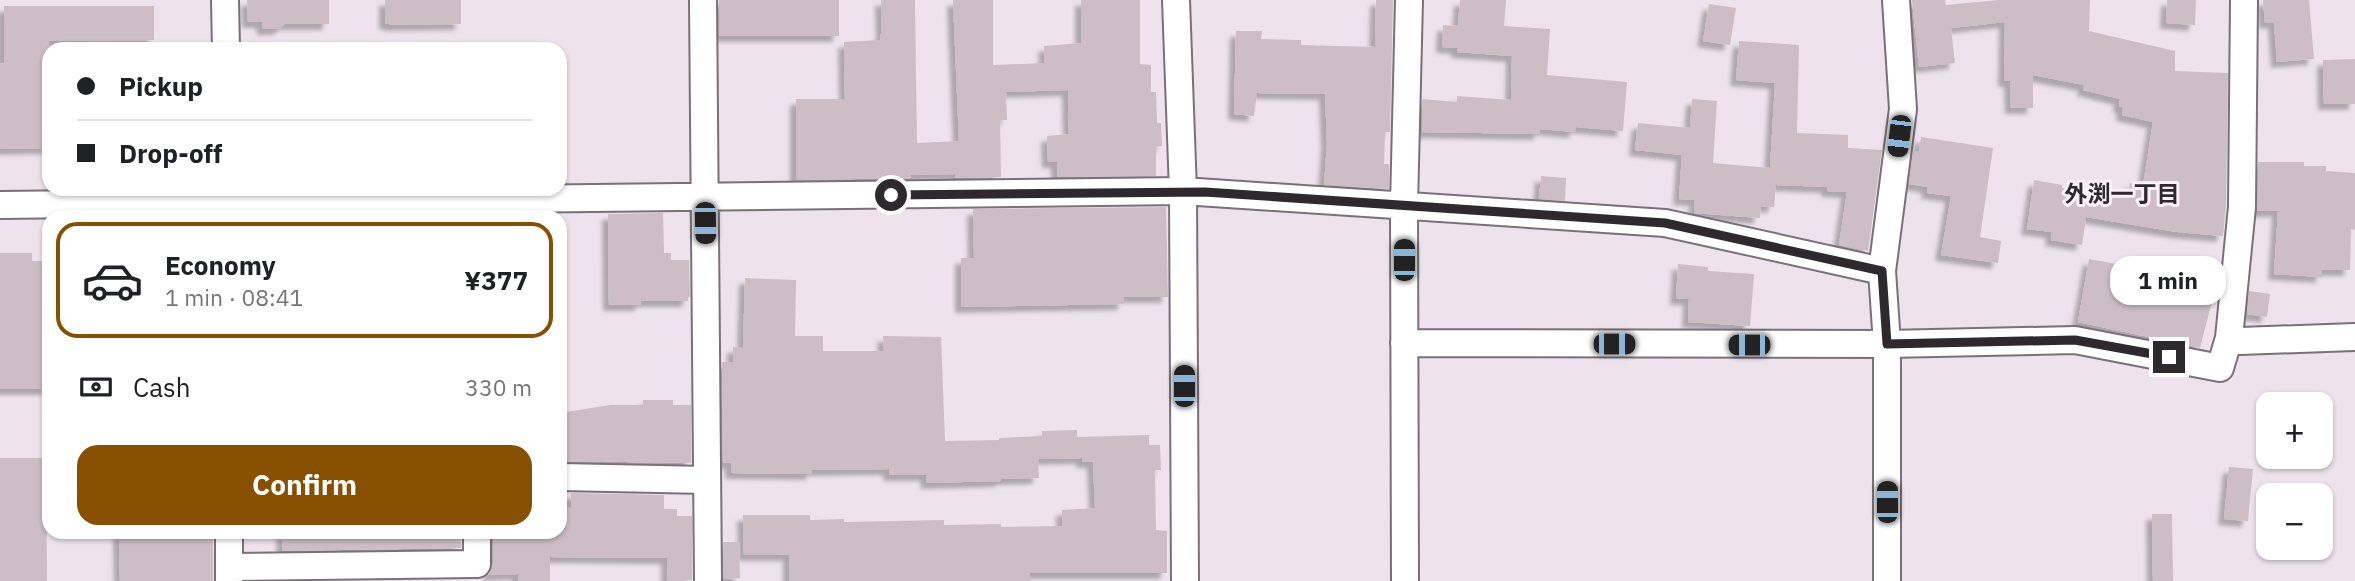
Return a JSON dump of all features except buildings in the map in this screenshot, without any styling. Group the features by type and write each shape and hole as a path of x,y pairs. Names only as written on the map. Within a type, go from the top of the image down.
{"street":[{"path":"225,0 226,42"},
{"path":"703,0 708,581"},
{"path":"1176,0 1183,191 1185,581"},
{"path":"1405,581 1404,205 1409,0"},
{"path":"1887,581 1887,344 1882,271 1903,109 1896,0"},
{"path":"1404,343 1887,344 2075,340 2220,368 2229,338 2242,207 2244,0"},
{"path":"0,205 1183,191 1665,223 1882,271"},
{"path":"2229,338 2241,341 2355,337"},
{"path":"567,477 707,480"},
{"path":"229,539 229,574 477,564 477,539"}],"district":[{"name":"外渕一丁目","path":"2122,194"}],"route":[{"path":"891,195 1183,191 1665,223 1882,271 1887,344 2075,340 2169,357"}]}
